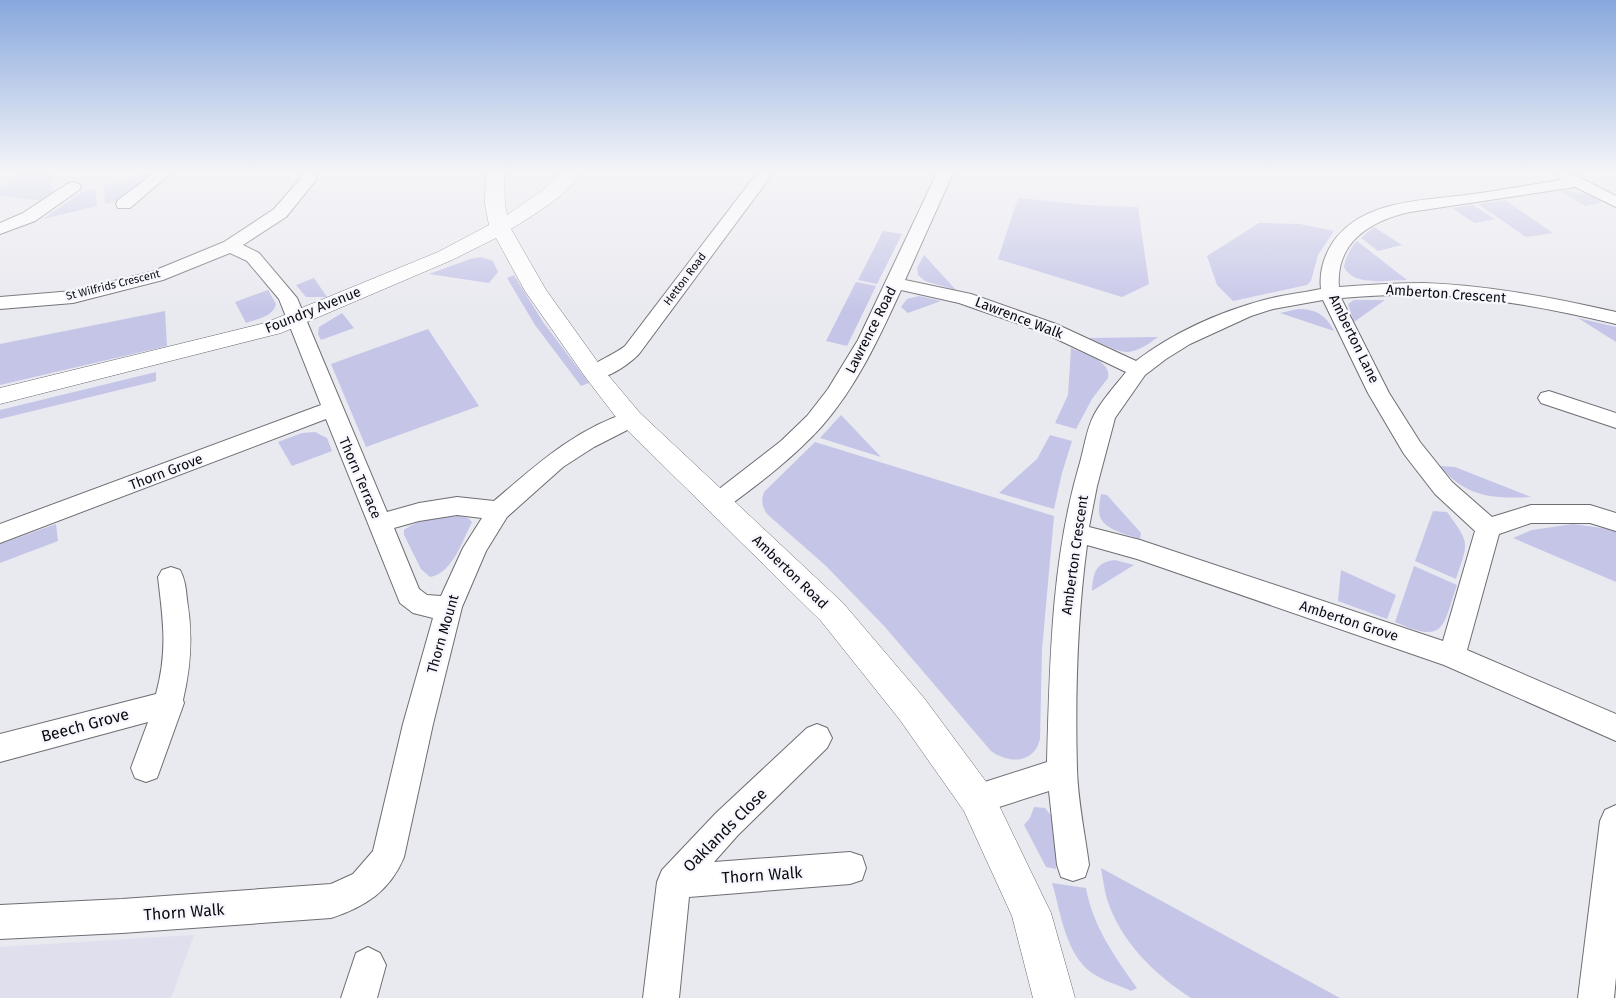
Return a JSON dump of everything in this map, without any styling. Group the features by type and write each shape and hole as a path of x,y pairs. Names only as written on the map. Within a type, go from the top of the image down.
{"street":[{"path":"0,229 23,220"},
{"name":"St Wilfrids Crescent","path":"0,303 72,297 157,276 230,246 270,220"},
{"name":"Amberton Road","path":"498,220 500,228 536,291 594,373 631,419 832,612 912,709 978,799 1031,913 1054,998"},
{"name":"Foundry Avenue","path":"0,396 273,328 445,256 500,228 512,220"},
{"name":"Hetton Road","path":"594,373 622,359 632,350 730,220"},
{"name":"Lawrence Road","path":"718,502 762,469 802,434 826,406 863,351 923,220"},
{"name":"Amberton Lane","path":"1370,220 1359,225 1347,235 1338,247 1332,266 1330,293 1359,355 1401,431 1437,481 1454,500 1488,528"},
{"name":"Thorn Terrace","path":"230,246 254,257 288,298 332,410 409,595 415,603 424,607 448,607"},
{"name":"Lawrence Walk","path":"894,283 964,298 1049,328 1138,370"},
{"name":"Amberton Crescent","path":"1074,865 1062,772 1064,658 1068,591 1085,486 1104,417 1138,370 1158,354 1183,340 1244,312 1270,304 1330,293 1423,289 1476,293 1549,303 1616,318"},
{"path":"1549,398 1616,421"},
{"name":"Thorn Grove","path":"0,534 332,410"},
{"name":"Thorn Mount","path":"365,887 378,873 388,857 418,724 448,607 475,548 499,511 554,461 586,441 631,419"},
{"path":"379,523 419,512 457,506 499,511"},
{"path":"1452,656 1488,528 1531,514 1590,514 1616,522"},
{"name":"Amberton Grove","path":"1076,534 1140,550 1452,656 1531,689 1616,728"},
{"path":"146,768 170,702 177,658 178,630 171,577"},
{"name":"Beech Grove","path":"0,748 170,702"},
{"name":"Oaklands Close","path":"661,998 674,882 727,824 783,773 817,738"},
{"path":"978,799 1062,772"},
{"path":"1596,998 1616,821"},
{"name":"Thorn Walk","path":"674,882 850,868"},
{"name":"Thorn Walk","path":"0,922 122,916 331,901 348,896 365,887"},
{"path":"359,998 368,965"}],"shaded area":[{"path":"1011,220 1140,220 1149,284 1122,297 998,259"},
{"path":"1469,220 1492,220 1474,223"},
{"path":"1501,220 1533,220 1553,233 1526,237"},
{"path":"1259,223 1300,224 1334,231 1318,255 1311,281 1307,285 1233,301 1217,285 1207,256"},
{"path":"1374,227 1402,245 1378,251 1361,238"},
{"path":"883,231 902,234 877,284 858,280"},
{"path":"1357,241 1407,280 1363,280 1349,273 1344,267 1345,263 1350,250"},
{"path":"924,255 956,290 925,281 918,275 917,268"},
{"path":"481,257 493,261 498,272 489,283 429,274 470,259"},
{"path":"514,275 543,322 589,383 581,386 535,325 507,278"},
{"path":"314,278 327,297 306,297 296,285"},
{"path":"856,282 876,286 847,346 826,341"},
{"path":"268,290 276,304 272,312 246,323 235,302"},
{"path":"919,296 941,301 908,313 901,307 907,299"},
{"path":"1354,300 1385,300 1354,322 1348,304"},
{"path":"1298,309 1310,310 1320,314 1328,321 1334,331 1280,313"},
{"path":"165,311 167,346 0,385 0,344"},
{"path":"342,313 354,328 321,340 318,334 319,327"},
{"path":"1578,318 1616,327 1616,342"},
{"path":"428,329 479,406 366,447 331,364"},
{"path":"1158,337 1147,345 1131,352 1117,350 1089,338"},
{"path":"1071,348 1096,359 1106,367 1108,372 1108,378 1092,399 1076,429 1055,423 1068,395"},
{"path":"156,372 156,381 0,419 0,410"},
{"path":"841,415 881,457 820,438"},
{"path":"315,432 327,438 332,451 292,466 278,442 302,433"},
{"path":"1050,435 1072,441 1054,509 999,493 1037,459"},
{"path":"815,442 1054,516 1042,650 1040,739 1037,747 1027,757 1013,760 991,751 885,627 826,566 767,514 762,503 764,492"},
{"path":"1440,466 1455,467 1531,497 1504,497 1481,494 1459,484"},
{"path":"1101,494 1107,495 1141,533 1140,539 1114,530 1103,522 1099,511"},
{"path":"1433,511 1447,512 1464,538 1465,550 1456,579 1415,561"},
{"path":"460,516 468,518 472,522 460,547 451,563 445,569 430,577 421,569 404,535 404,530 423,521"},
{"path":"56,524 58,541 0,563 0,544"},
{"path":"1573,524 1616,530 1616,582 1513,538 1532,530"},
{"path":"1115,560 1134,565 1092,591 1096,570 1103,563"},
{"path":"1414,566 1457,585 1444,622 1433,632 1411,629 1395,622"},
{"path":"1341,570 1396,595 1387,619 1338,601"},
{"path":"1034,807 1045,808 1054,819 1056,869 1046,867 1024,825 1030,818"},
{"path":"1101,868 1340,998 1191,998 1152,968 1130,943 1113,914 1106,895"},
{"path":"1052,883 1086,888 1099,929 1137,988 1131,991 1106,981 1096,976 1083,965 1065,932"},
{"path":"194,935 171,998 0,998 0,947"}]}
